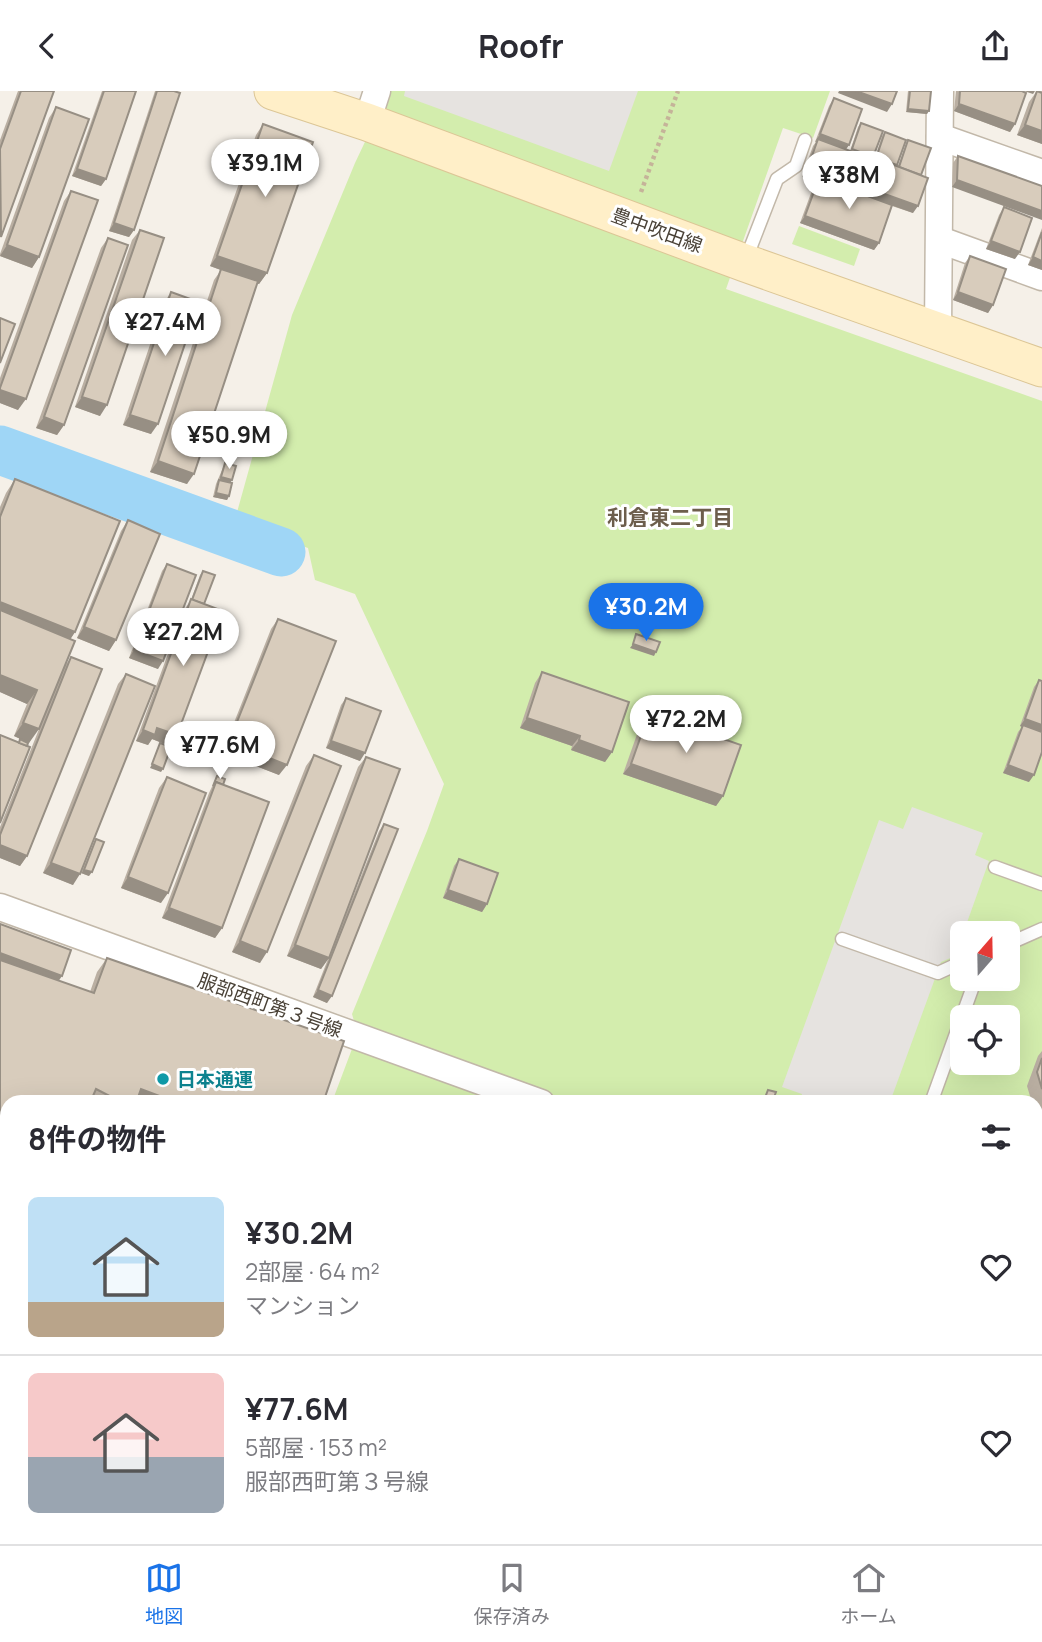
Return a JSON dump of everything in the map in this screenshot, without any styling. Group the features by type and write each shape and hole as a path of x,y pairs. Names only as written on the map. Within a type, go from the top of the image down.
{"main road":[{"name":"豊中吹田線","path":"273,91 372,106 745,263 1042,368"}],"street":[{"path":"939,331 940,91"},
{"path":"940,137 1042,173"},
{"path":"940,240 1042,277"},
{"name":"服部西町第３号線","path":"0,907 519,1095"}],"lane":[{"path":"745,263 777,179 796,166 805,140"},
{"path":"995,867 1042,884"},
{"path":"1020,939 1042,929"},
{"path":"842,939 938,973 950,968"},
{"path":"934,1095 971,991"}],"path":[{"path":"637,202 678,91"}],"green space":[{"path":"389,91 830,91 813,138 783,128 726,289 1042,401 1042,1095 335,1095 361,1025 354,1021 352,1014 444,784 355,594 315,580 308,548 234,523 292,315 355,163"},
{"path":"799,226 860,249 854,266 792,244"}],"shaded area":[{"path":"405,91 638,91 609,171 404,96"},
{"path":"912,807 983,833 975,855 989,861 968,921 950,921 950,958 941,962 893,1095 802,1095 782,1087 879,820 903,829"}],"building":[{"path":"21,91 54,91 1,237 0,149"},
{"path":"104,91 136,91 106,179 77,169"},
{"path":"157,91 180,93 134,230 114,223"},
{"path":"856,91 897,91 892,104"},
{"path":"910,91 931,91 929,111 908,109"},
{"path":"960,91 1026,93 1015,124 959,104"},
{"path":"1037,91 1042,93 1042,131 1025,125"},
{"path":"834,98 862,109 849,145 820,134"},
{"path":"56,107 89,119 39,257 7,245"},
{"path":"861,123 883,131 873,157 852,149"},
{"path":"263,124 313,142 267,273 217,256"},
{"path":"885,132 906,140 897,165 876,158"},
{"path":"818,139 872,159 861,190 807,170"},
{"path":"908,140 931,148 921,175 899,167"},
{"path":"958,156 1042,186 1042,211 957,180"},
{"path":"876,158 928,178 918,206 865,187"},
{"path":"819,178 892,205 879,243 805,216"},
{"path":"71,191 98,200 26,399 0,388"},
{"path":"1004,207 1032,218 1020,252 991,241"},
{"path":"140,230 164,238 107,405 82,397"},
{"path":"1042,232 1042,261 1033,257"},
{"path":"108,238 128,245 64,425 44,417"},
{"path":"970,256 1006,269 993,305 958,292"},
{"path":"221,269 258,281 194,474 158,461"},
{"path":"171,292 199,302 158,424 130,415"},
{"path":"0,318 15,324 0,363"},
{"path":"225,463 236,466 232,480 221,477"},
{"path":"15,479 120,521 75,632 0,602 0,517"},
{"path":"219,480 232,483 229,496 216,493"},
{"path":"128,520 160,534 116,640 84,627"},
{"path":"167,564 196,575 163,661 134,650"},
{"path":"203,571 215,575 204,604 192,600"},
{"path":"191,599 223,611 177,735 157,728 155,735 143,730"},
{"path":"0,610 75,641 39,729 23,723 37,690 0,675"},
{"path":"278,619 336,641 287,765 229,742"},
{"path":"636,634 660,642 656,652 633,644"},
{"path":"71,657 102,669 27,856 0,845 0,835"},
{"path":"542,672 629,702 612,752 579,740 580,736 527,718"},
{"path":"126,674 155,686 80,874 51,863"},
{"path":"1039,680 1042,681 1042,725 1025,719"},
{"path":"346,698 381,711 365,753 331,741"},
{"path":"649,713 741,745 723,796 631,764"},
{"path":"1023,725 1042,732 1042,752 1034,775 1008,765"},
{"path":"0,735 30,747 0,823"},
{"path":"20,739 28,743 27,746 19,743"},
{"path":"160,743 171,747 163,769 152,764"},
{"path":"314,755 341,766 267,952 240,941"},
{"path":"366,757 400,769 329,958 295,945"},
{"path":"217,776 225,779 223,785 216,782 213,786"},
{"path":"167,777 206,793 168,893 128,877"},
{"path":"216,782 269,802 222,928 169,908"},
{"path":"384,824 398,829 332,996 318,990"},
{"path":"96,839 104,842 92,872 84,870"},
{"path":"459,859 498,873 487,904 448,890"},
{"path":"0,924 71,950 62,976 0,953"},
{"name":"日本通運","path":"107,958 344,1041 326,1095 157,1095 141,1089 139,1095 108,1095 96,1089 93,1095 0,1095 0,960 94,993"},
{"path":"1042,1058 1042,1089 1037,1072"},
{"path":"768,1090 776,1092 775,1095 766,1095"}],"waterway":[{"path":"0,450 281,552"}],"place":[{"name":"日本通運","path":"163,1079"}],"district":[{"name":"利倉東二丁目","path":"670,518"}]}
